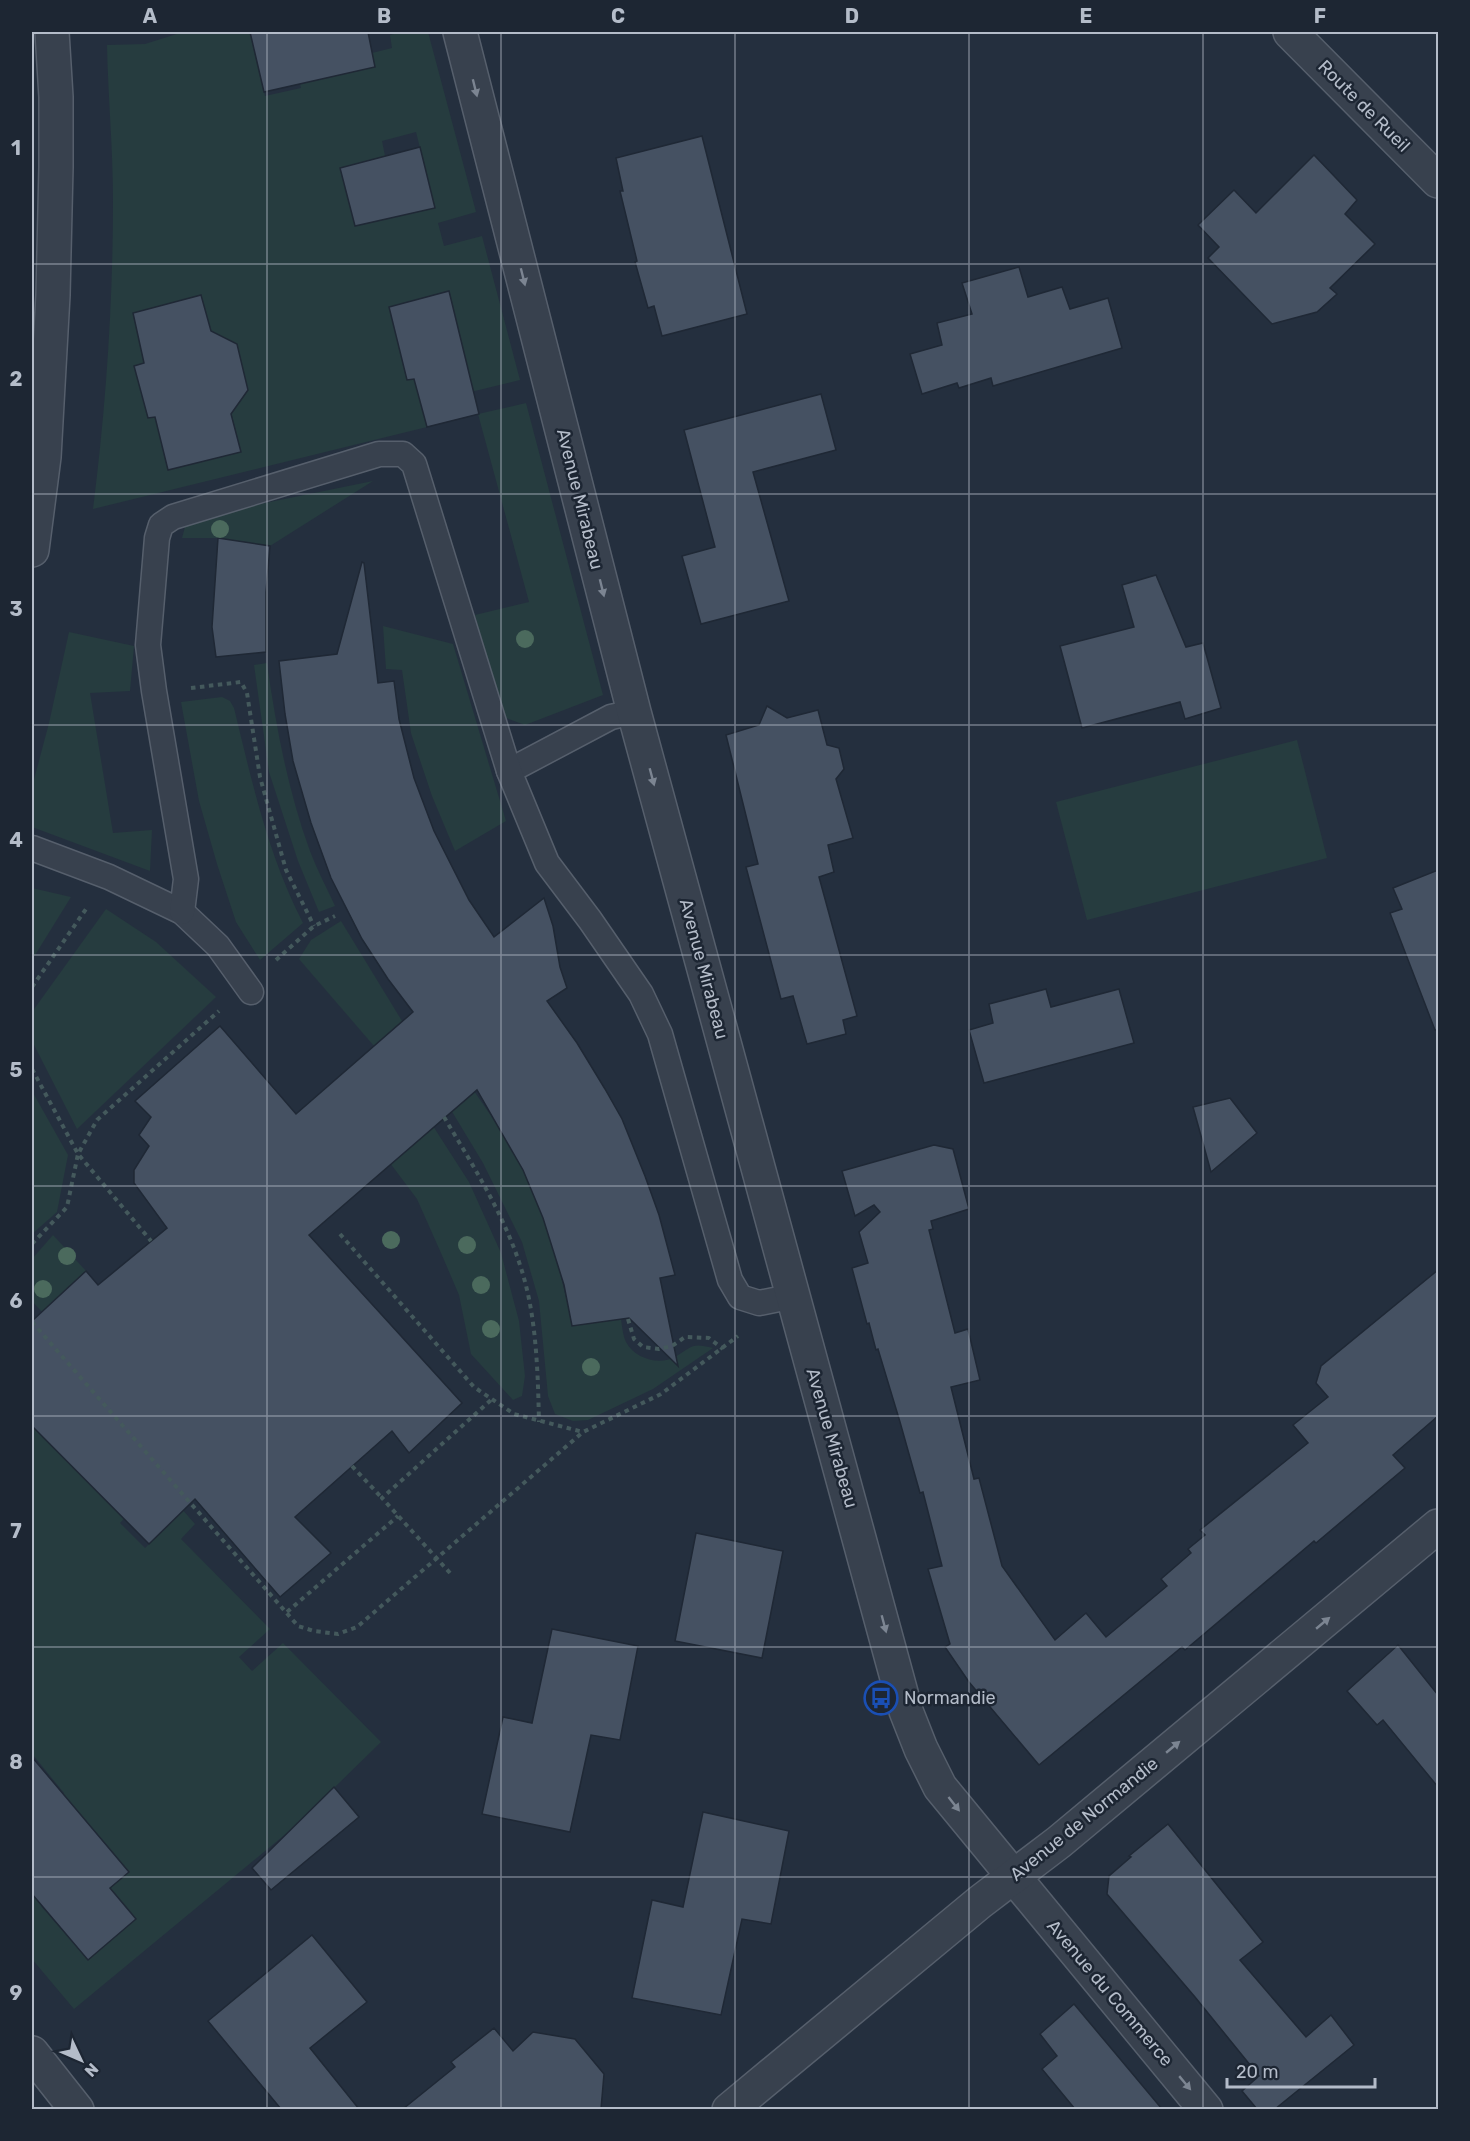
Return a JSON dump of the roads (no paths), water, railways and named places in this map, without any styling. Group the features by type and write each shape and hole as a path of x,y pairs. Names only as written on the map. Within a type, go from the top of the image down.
{"street":[{"path":"32,550 44,457 53,295 56,97 52,32"},
{"name":"Avenue Mirabeau","path":"460,32 634,712 906,1711 921,1749 940,1787 1014,1877"},
{"name":"Route de Rueil","path":"1290,32 1438,181"},
{"name":"Avenue de Normandie","path":"729,2109 971,1909 1059,1842 1438,1527"},
{"name":"Avenue du Commerce","path":"1014,1877 1206,2109"},
{"path":"32,2053 77,2109"}],"lane":[{"path":"182,912 186,879 148,645 157,538 161,525 172,517 379,454 403,454 414,464 509,771 547,863 642,994 663,1044 730,1280 740,1297 759,1304 794,1296"},
{"path":"509,771 610,717 634,712"},
{"path":"32,848 109,877 182,912 218,946 249,989"}],"place":[{"name":"Normandie","path":"881,1698"}]}
